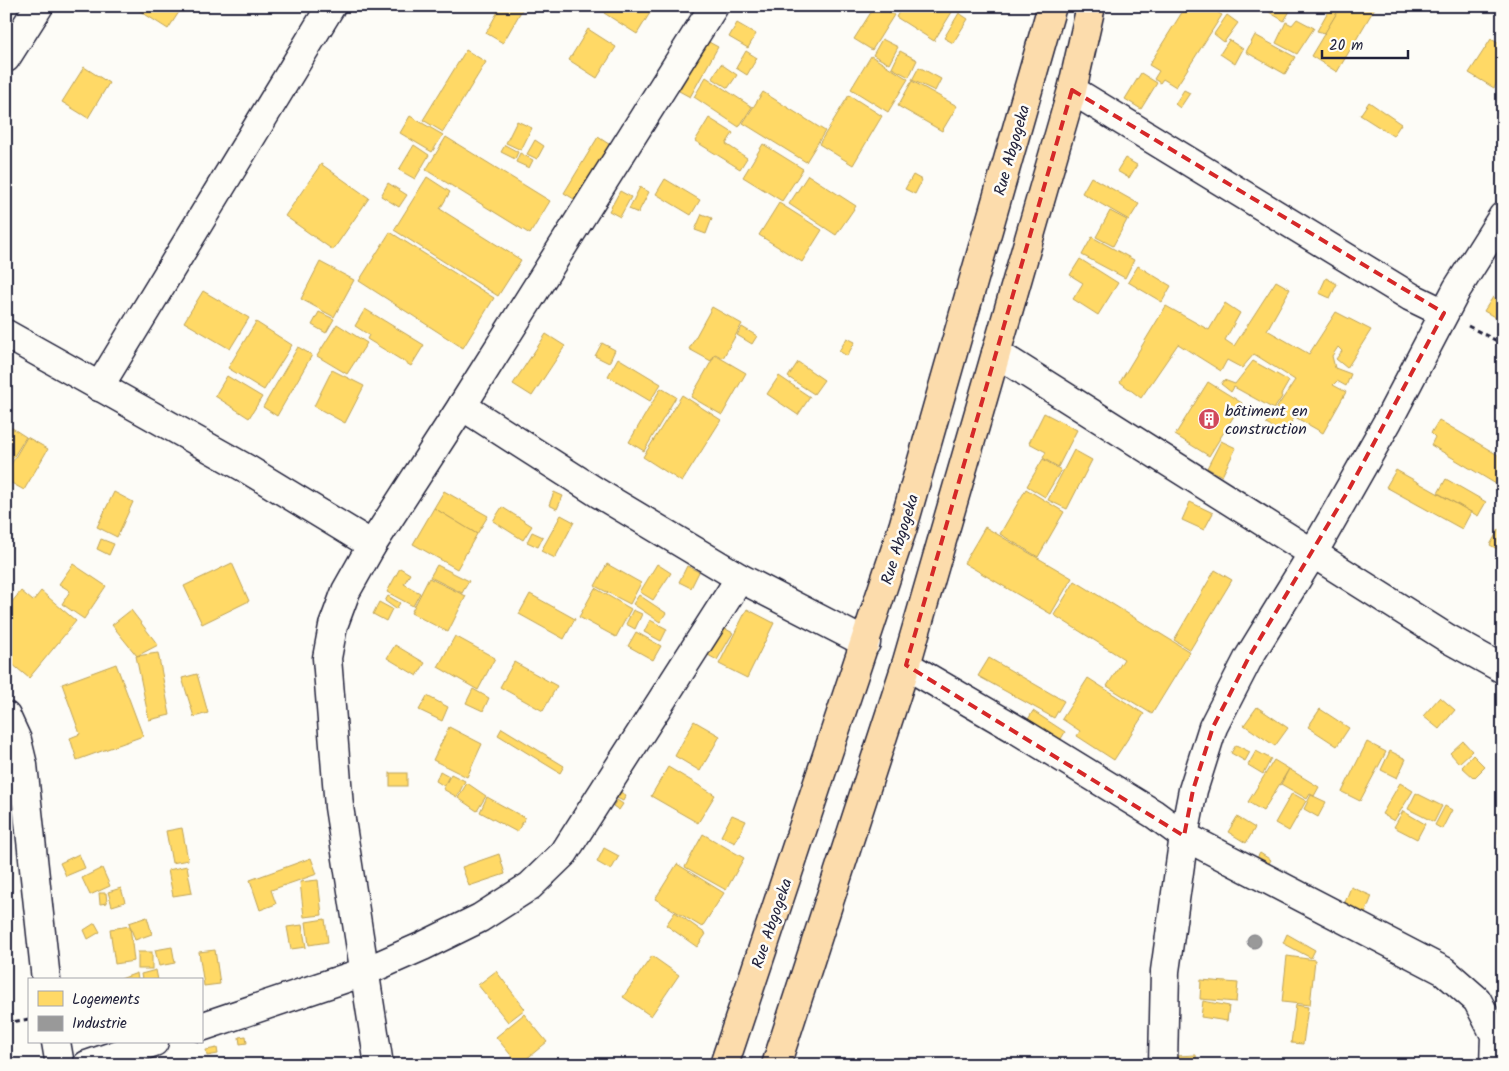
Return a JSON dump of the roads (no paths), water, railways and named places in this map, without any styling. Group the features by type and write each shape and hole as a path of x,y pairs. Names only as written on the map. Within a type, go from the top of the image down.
{"main road":[{"name":"Rue Abgogeka","path":"724,1065 866,643 903,527 1052,6"},
{"path":"776,1065 906,665 1072,90 1091,6"}],"street":[{"path":"6,58 39,6"},
{"path":"99,387 331,6"},
{"path":"379,1065 339,807 327,658 332,626 346,592 372,545 462,406 714,6"},
{"path":"1072,90 1411,297 1444,313"},
{"path":"1163,1065 1166,971 1184,836 1193,790 1213,727 1249,657 1314,553 1444,313 1503,216"},
{"path":"6,334 248,469 372,545"},
{"path":"996,353 1447,638 1503,669"},
{"path":"462,406 598,493 740,578 866,643"},
{"path":"202,1026 364,972 480,918 530,886 564,853 740,578"},
{"path":"906,665 1019,731 1154,814 1184,836 1444,971 1477,1000 1495,1035 1494,1065"},
{"path":"6,716 17,740 23,765 46,978"},
{"path":"56,1044 60,1065"},
{"path":"88,1065 148,1044"}],"place":[{"name":"bâtiment en construction","path":"1209,419"}]}
